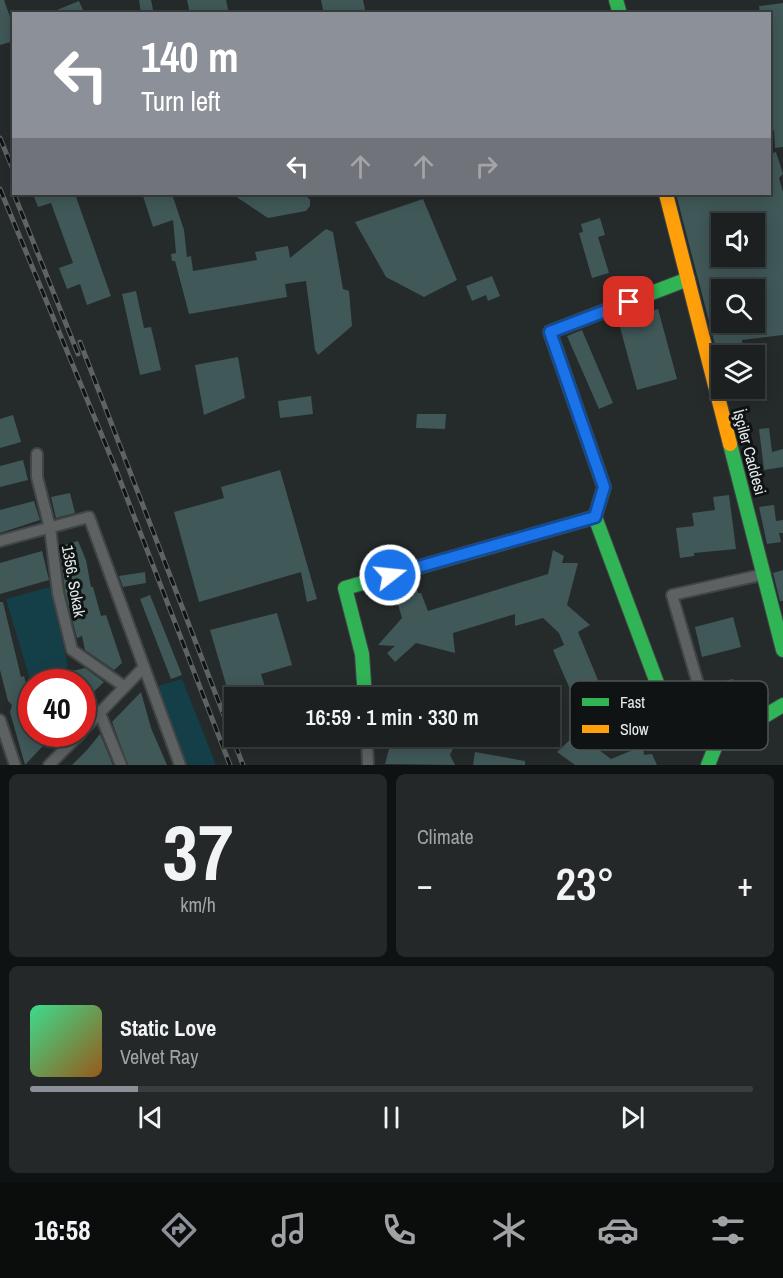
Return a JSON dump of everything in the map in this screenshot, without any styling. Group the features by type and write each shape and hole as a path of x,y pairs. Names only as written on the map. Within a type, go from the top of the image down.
{"street":[{"name":"İşçiler Caddesi","path":"666,195 783,650"},
{"path":"656,681 595,517 604,487 550,332 688,279"},
{"name":"1356. Sokak","path":"37,454 37,477 50,528 58,593 72,650 125,687"},
{"path":"0,541 89,517 180,765"},
{"path":"364,687 362,654 345,588 595,517"},
{"path":"697,681 672,596 765,574"},
{"path":"96,718 144,667"},
{"path":"768,714 783,705"},
{"path":"100,714 121,765"},
{"path":"0,720 15,765"},
{"path":"49,765 66,747"},
{"path":"367,747 368,765"},
{"path":"708,765 714,750"}],"shaded area":[{"path":"50,587 68,666 65,669 27,669 6,599"},
{"path":"182,679 216,765 187,765 158,686"}],"building":[{"path":"0,0 4,0 12,22 12,42 0,45"},
{"path":"139,0 151,0 154,12 141,12"},
{"path":"187,0 226,0 229,12 190,12"},
{"path":"321,0 363,0 366,12 324,12"},
{"path":"79,1 83,10 78,12 52,12"},
{"path":"783,3 783,147 775,148 774,130 771,132 771,12 760,12 759,6"},
{"path":"776,152 783,174 779,178 783,192 783,335 742,340 743,345 715,345 712,333 765,333 765,279 711,279 711,329 676,195 771,195 771,154"},
{"path":"33,195 75,195 111,296 87,305 80,284 67,289 59,268 73,263 51,203 38,207"},
{"path":"172,195 184,230 187,257 191,256 193,271 257,260 255,252 288,246 290,258 326,229 333,232 343,289 349,291 352,326 318,355 315,350 306,281 285,284 287,297 189,314 175,261 172,261 171,254 176,253 173,220 153,227 143,196"},
{"path":"234,195 306,195 310,200 310,206 306,211 268,218"},
{"path":"423,199 457,280 424,297 386,277 355,222"},
{"path":"600,218 605,235 598,237 609,273 592,278 579,233 583,232 581,224"},
{"path":"492,276 500,296 488,301 486,295 472,301 466,286"},
{"path":"136,291 144,328 151,327 161,370 140,375 122,294"},
{"path":"658,309 677,379 637,390 618,320"},
{"path":"582,330 613,403 599,409 567,336"},
{"path":"238,357 245,398 204,415 195,365"},
{"path":"311,396 313,414 280,418 278,401"},
{"path":"417,414 446,414 445,429 416,428"},
{"path":"13,415 21,442 0,448 0,419"},
{"path":"769,428 772,452 783,449 783,467 764,470 759,429"},
{"path":"23,460 28,480 0,487 0,466"},
{"path":"280,470 317,599 307,602 301,572 199,602 174,512 224,498 221,487"},
{"path":"70,493 75,513 56,518 51,497"},
{"path":"729,495 736,549 694,553 694,556 680,558 676,528 694,526 692,513 715,510 713,497"},
{"path":"34,501 40,520 0,533 0,510"},
{"path":"774,505 776,521 783,520 783,533 779,533 781,542 767,544 759,507"},
{"path":"78,541 86,560 91,587 93,587 101,616 106,615 122,663 114,670 85,650 82,636 77,638 65,592 60,546"},
{"path":"553,550 564,556 562,563 578,563 567,605 590,625 578,632 598,681 570,681 570,689 553,650 564,645 559,633 543,618 515,626 515,614 453,633 455,653 416,643 395,662 387,653 395,646 378,645 402,618 394,591 417,589 428,611 548,574"},
{"path":"42,551 49,580 0,594 0,563"},
{"path":"783,570 783,601 780,601 773,573"},
{"path":"145,572 146,583 123,587 119,576"},
{"path":"150,595 182,675 171,679 140,599"},
{"path":"0,602 3,602 19,669 18,740 10,712 12,705 8,701 0,670"},
{"path":"277,613 292,665 261,674 265,687 227,687 210,630"},
{"path":"733,617 741,647 702,657 695,627"},
{"path":"96,676 104,682 96,690"},
{"path":"141,692 151,728 167,765 128,765 112,722"},
{"path":"100,734 113,765 72,765 89,747 96,747 96,739"},
{"path":"570,740 570,750 599,750 611,759 633,750 643,750 644,755 652,754 657,765 575,765 557,752"},
{"path":"20,747 42,747 25,765"},
{"path":"394,747 454,747 450,755 455,765 385,764 389,749 394,749"},
{"path":"475,752 525,761 525,765 473,765"}],"railway":[{"path":"0,138 12,167"},
{"path":"0,189 115,467 230,765"},
{"path":"14,195 78,354"},
{"path":"80,342 243,765"}],"traffic: fast":[{"path":"616,0 619,12"},
{"path":"656,681 595,517 604,487 550,332 688,279"},
{"path":"730,444 783,650"},
{"path":"364,687 362,654 345,588 595,517"},
{"path":"768,714 783,705"},
{"path":"708,765 714,750"}],"traffic: slow":[{"path":"666,195 730,444"}],"route":[{"path":"390,575 595,517 604,487 550,332 629,302"}]}
